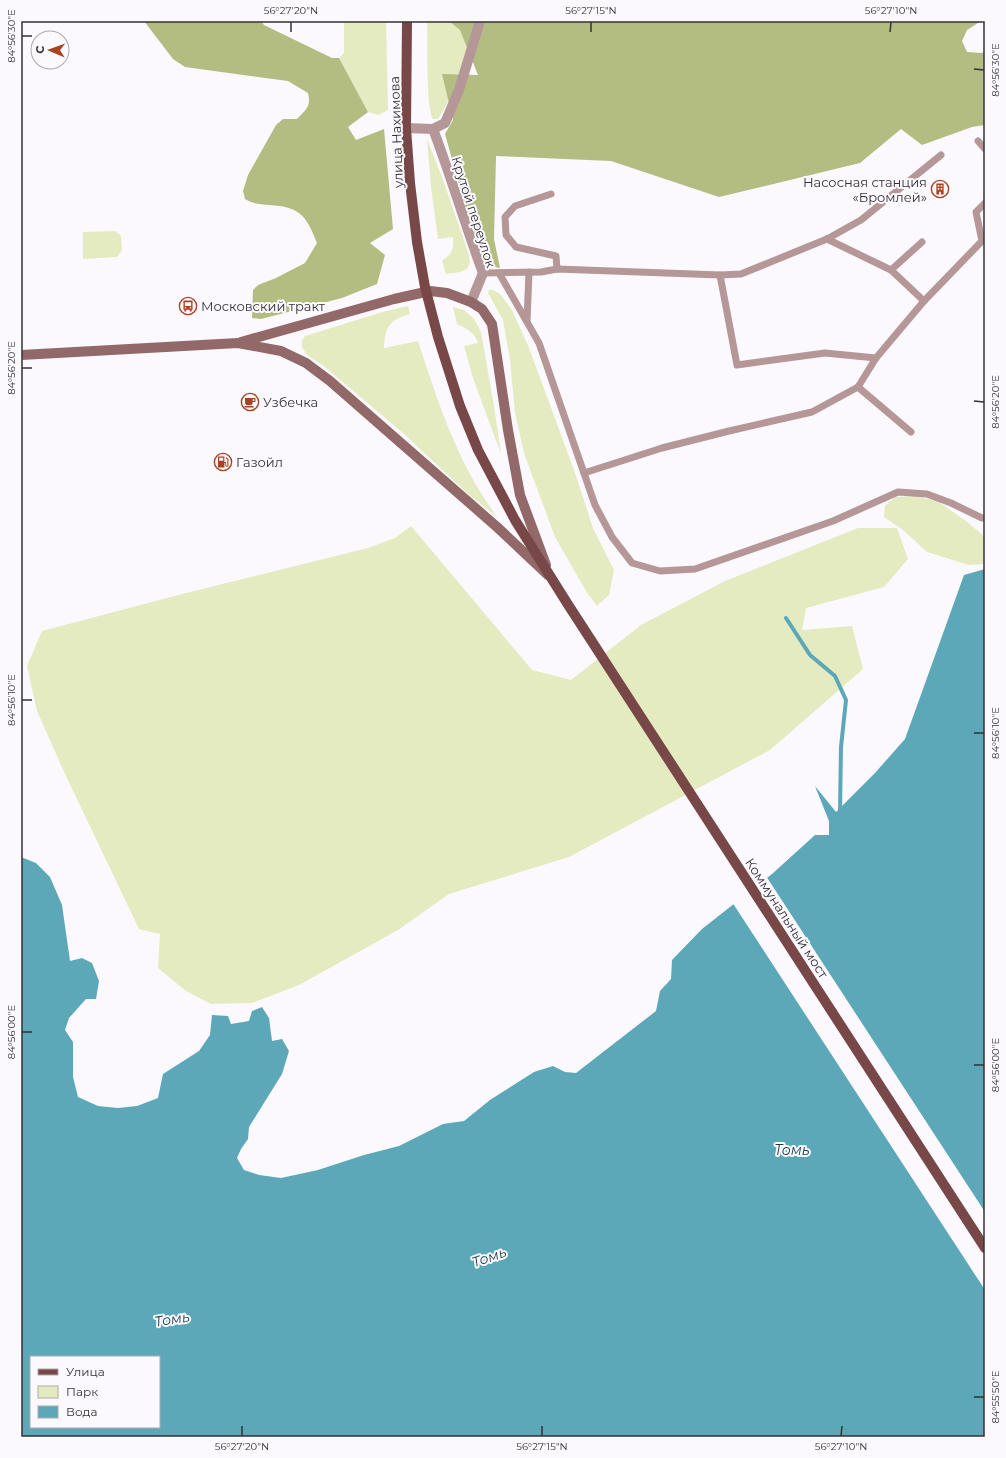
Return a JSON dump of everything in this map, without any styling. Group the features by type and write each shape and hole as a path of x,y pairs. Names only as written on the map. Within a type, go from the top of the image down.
{"main road":[{"name":"улица Нахимова","path":"407,21 406,128 410,183 416,242 425,287 438,337"},
{"path":"21,355 238,343 394,299 430,292 447,293 471,302 482,309 492,324 508,430 520,495 551,578"},
{"name":"Коммунальный мост","path":"438,337 460,406 478,450 515,520 567,603 985,1248"},
{"path":"238,343 281,351 306,363 330,381 497,527 551,578"}],"street":[{"path":"406,128 432,129 445,123 459,90 480,21"},
{"name":"Крутой переулок","path":"432,129 452,179 463,219 483,273 471,302"}],"lane":[{"path":"978,141 985,149"},
{"path":"483,273 541,272 557,269 720,275 741,274 827,239 861,220 941,155"},
{"path":"551,194 515,206 505,217 506,235 516,247 556,256 557,269"},
{"path":"584,473 662,448 812,412 858,387 876,358 924,301 983,242 976,212 985,203"},
{"path":"827,239 891,270 924,301"},
{"path":"891,270 922,242"},
{"path":"527,321 529,272"},
{"path":"499,273 539,343 595,504 612,537 632,563 660,571 695,569 833,521 898,492 927,494 951,503 982,518"},
{"path":"720,275 737,365 825,353 876,358"},
{"path":"858,387 911,432"}],"green space":[{"path":"144,21 261,21 264,25 332,58 339,58 368,112 348,127 356,140 384,129 393,229 370,243 385,255 377,284 342,298 261,319 252,318 253,290 258,285 276,278 305,263 317,243 305,219 300,214 280,206 251,202 245,199 243,191 248,175 276,125 283,119 297,119 306,110 309,101 308,93 288,81 185,67 173,59"},
{"path":"344,21 386,21 388,110 379,115 368,112 339,58 344,53"},
{"path":"427,21 473,21 464,58 455,85 450,98 438,119 433,119 429,102"},
{"path":"449,21 981,21 967,30 962,41 967,52 982,53 985,51 985,125 972,127 922,145 901,129 860,163 719,197 611,161 496,156 494,239 500,268 485,265 464,202 445,134 453,120 442,74 478,75 460,30"},
{"path":"427,139 469,255 470,263 467,269 460,272 446,274 442,260 452,251 453,237 438,239 431,187"},
{"path":"115,231 121,236 122,250 117,257 83,259 83,232"},
{"path":"489,290 493,290 500,294 512,310 529,348 574,470 593,528 614,570 609,595 597,606 586,591 555,537 524,453 515,413 510,360 503,320 488,293"},
{"path":"408,306 410,314 393,322 387,329 384,348 418,341 450,432 471,475 497,517 467,493 403,433 325,367 307,355 302,347 302,341 305,336 386,311"},
{"path":"453,307 464,310 474,319 481,332 501,454 473,378 464,346 478,343 472,333 457,324"},
{"path":"916,496 937,501 966,521 985,537 985,564 969,565 927,552 903,530 884,517 885,506 895,497"},
{"path":"411,526 532,670 571,680 641,625 725,581 858,528 897,528 908,559 884,587 806,608 802,630 852,626 863,669 770,750 569,857 449,894 398,930 299,985 252,1003 211,1004 186,991 158,968 160,934 139,929 65,774 37,711 27,666 42,631 186,593 368,548 395,538"}],"water":[{"name":"Томь","path":"985,569 985,1437 21,1437 21,857 36,863 50,877 62,905 70,961 82,958 92,963 99,981 96,999 86,999 69,1018 65,1030 73,1042 73,1077 78,1097 98,1106 118,1108 137,1106 158,1098 163,1074 199,1051 210,1035 212,1015 228,1016 231,1024 249,1021 252,1011 262,1007 269,1018 272,1041 282,1039 289,1051 282,1074 249,1127 248,1139 237,1158 244,1170 259,1175 281,1178 318,1170 364,1155 399,1146 443,1124 464,1121 490,1100 534,1072 553,1066 565,1072 576,1073 656,1011 660,991 671,979 672,960 702,929 772,874 815,835 829,835 829,821 815,786 836,812 875,773 905,739 964,575"}],"pier":[{"path":"766,876 985,1212 985,1290 732,902"}],"waterway":[{"path":"786,618 810,655 835,676 846,700 841,747 840,813"}],"place":[{"name":"Насосная станция «Бромлей»","path":"940,189"},
{"name":"Московский тракт","path":"188,306"},
{"name":"Узбечка","path":"250,402"},
{"name":"Газойл","path":"223,462"}]}
